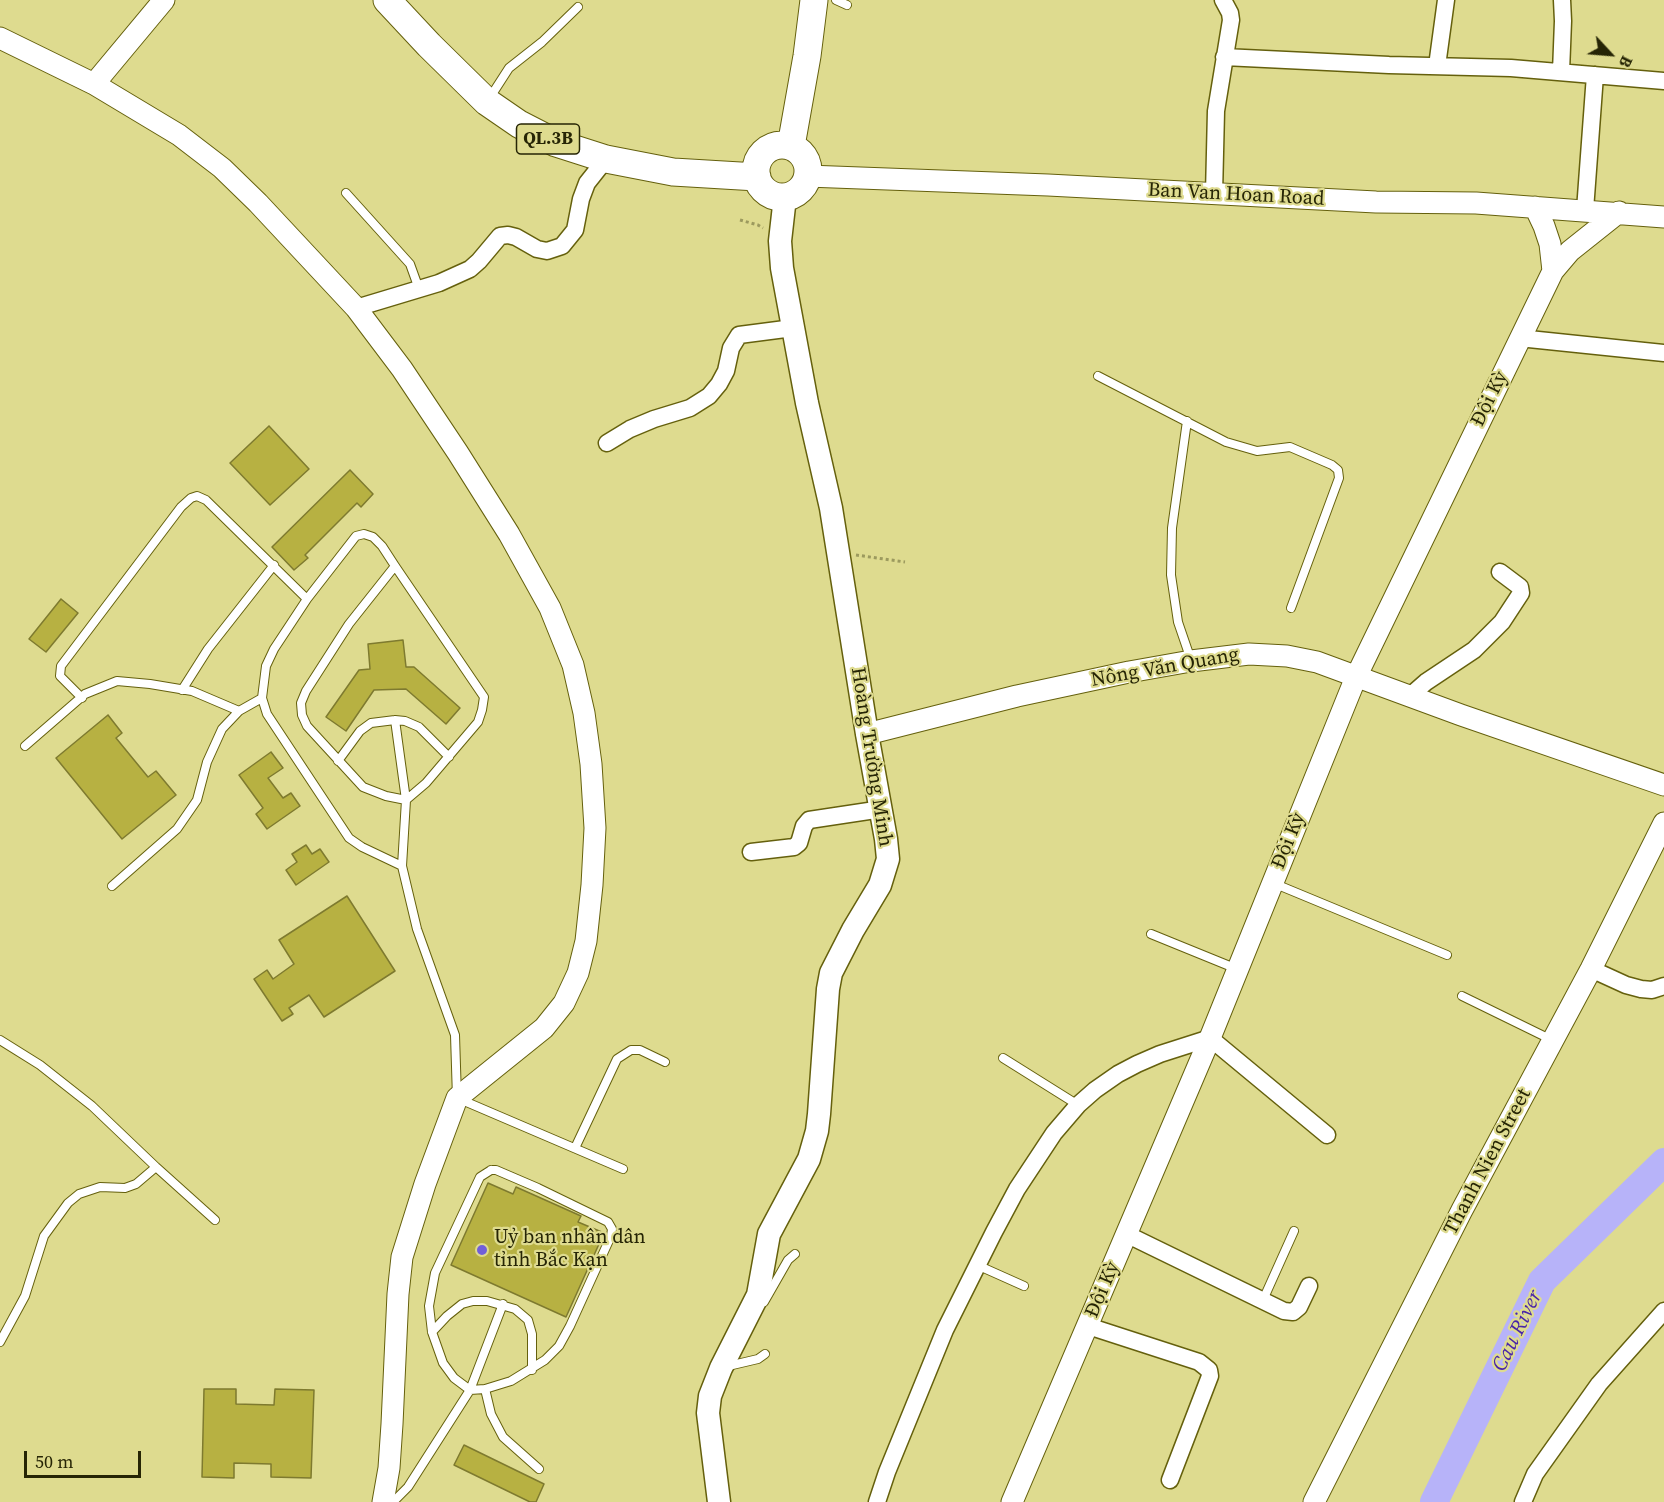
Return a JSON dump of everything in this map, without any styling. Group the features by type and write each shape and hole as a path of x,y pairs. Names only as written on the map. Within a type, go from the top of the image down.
{"highway":[{"name":"QL.3B","path":"387,0 487,102 519,124 556,143 606,159 673,172 757,177"},
{"path":"791,147 807,56 821,1"},
{"path":"782,145 791,147 803,155 807,176 799,190 785,197 776,196 760,186 756,168 765,151 773,146 782,145"}],"main road":[{"name":"Hoàng Trường Minh","path":"719,1502 708,1413 710,1396 721,1368 758,1295 769,1234 808,1159 817,1131 831,973 853,930 876,893 885,873 888,859 882,809 867,734 839,553 781,259 785,197"}],"street":[{"path":"94,84 165,0"},
{"path":"1214,194 1216,111 1230,13 1223,0"},
{"path":"1437,66 1446,0"},
{"path":"1561,72 1562,0"},
{"path":"0,38 94,84 179,135 222,168 258,203 356,308 402,369 509,534 550,608 573,664 584,713 591,764 595,828 586,941 578,973 564,1003 544,1028 457,1098 414,1216 402,1257 389,1468 383,1502"},
{"path":"1224,57 1511,68 1664,81"},
{"path":"1585,210 1595,75"},
{"path":"356,308 419,289 470,269 500,236 516,237 537,249 547,251 562,246 574,230 587,183 606,159"},
{"name":"Ban Van Hoan Road","path":"807,176 1376,202 1476,203 1664,217"},
{"path":"1535,207 1550,244 1553,271"},
{"name":"Đội Kỳ","path":"1012,1502 1210,1038 1356,677 1553,271 1570,251 1618,212"},
{"path":"607,443 654,418 690,408 709,396 726,371 731,348 739,335 793,328"},
{"path":"1519,338 1664,353"},
{"path":"1410,696 1426,682 1474,650 1502,622 1521,593 1520,587 1500,572"},
{"name":"Nông Văn Quang","path":"867,734 1017,696 1191,660 1249,654 1287,656 1317,662 1664,785"},
{"path":"751,852 794,847 799,843 804,826 809,820 882,809"},
{"name":"Thanh Nien Street","path":"1314,1502 1457,1221 1591,969 1664,824"},
{"path":"1591,969 1626,985 1641,989 1652,990 1664,986"},
{"path":"877,1502 945,1330 977,1265 1033,1163 1078,1105 1118,1074 1137,1064 1160,1053 1210,1038 1327,1135"},
{"path":"1126,1234 1284,1311 1293,1312 1299,1307 1309,1286"},
{"path":"1523,1502 1535,1474 1599,1384 1664,1311"},
{"path":"1088,1326 1199,1362 1209,1370 1210,1376 1170,1480"}],"lane":[{"path":"821,1 847,5"},
{"path":"487,102 509,68 542,42 578,7"},
{"path":"346,193 410,264 419,289"},
{"path":"1098,376 1226,442 1257,451 1290,447 1332,465 1338,470 1339,478 1291,608"},
{"path":"1187,421 1172,528 1171,575 1178,622 1191,660"},
{"path":"82,698 60,676 61,666 191,498 196,496 206,500 307,599"},
{"path":"402,866 362,847 349,838 267,714 262,698 266,666 274,650 307,599 356,536 364,534 373,537 382,546 484,697 478,722 426,783 405,800"},
{"path":"182,690 208,649 274,565"},
{"path":"395,566 350,624 306,691 301,703 302,715 307,726 363,787 405,800"},
{"path":"25,746 82,698 117,681 192,692 239,711"},
{"path":"112,886 177,829 197,800 207,762 222,729 239,711 262,698"},
{"path":"338,761 360,730 371,723 395,720 405,721 419,727 449,757"},
{"path":"395,720 405,800 402,866 417,929 455,1035 457,1098 623,1169"},
{"path":"1272,883 1447,955"},
{"path":"1151,934 1238,969"},
{"path":"1462,996 1553,1040"},
{"path":"0,1040 40,1065 92,1106 215,1220"},
{"path":"575,1149 617,1059 631,1050 640,1050 665,1062"},
{"path":"1003,1058 1078,1105"},
{"path":"0,1342 25,1296 44,1236 68,1203 79,1194 100,1187 125,1188 136,1185 156,1167"},
{"path":"491,1170 496,1170 608,1222 612,1229 611,1236 558,1346 532,1370 511,1381 485,1389 470,1390 454,1378 443,1363 432,1332 429,1306 435,1273 480,1178 491,1170"},
{"path":"1263,1300 1294,1231"},
{"path":"751,1311 763,1304 788,1260 795,1254"},
{"path":"977,1265 1024,1286"},
{"path":"432,1332 462,1304 480,1300 503,1304 515,1309 528,1320 532,1335 532,1370"},
{"path":"393,1502 421,1469 470,1390 503,1304"},
{"path":"721,1368 758,1359 765,1354"},
{"path":"485,1389 491,1414 503,1437 539,1469"}],"path":[{"path":"839,553 905,562"}],"building":[{"path":"269,426 309,469 270,505 230,463"},
{"path":"350,470 373,494 361,507 357,503 305,555 308,558 294,570 272,547"},
{"path":"61,599 78,613 46,652 29,639"},
{"path":"403,640 406,667 414,667 460,708 446,724 406,689 374,690 346,731 326,717 359,670 370,669 368,644"},
{"path":"108,715 122,733 116,738 148,777 156,771 176,795 122,839 56,758"},
{"path":"271,752 283,768 268,778 283,798 291,793 300,806 267,829 256,814 263,808 239,775"},
{"path":"306,845 312,854 320,849 329,862 296,885 286,870 297,862 292,854"},
{"path":"347,896 395,971 324,1017 309,995 289,1008 293,1014 282,1021 254,979 267,970 273,979 294,964 279,940"},
{"name":"Uỷ ban nhân dân tỉnh Bắc Kạn","path":"488,1183 513,1194 516,1187 581,1216 578,1222 604,1233 566,1317 451,1265"},
{"path":"204,1389 236,1389 236,1404 274,1405 275,1389 314,1390 311,1478 271,1477 271,1464 234,1463 234,1478 202,1477"},
{"path":"464,1445 544,1484 536,1502 530,1502 454,1465"}],"waterway":[{"name":"Cau River","path":"1434,1502 1542,1281 1664,1162"}],"place":[{"name":"Uỷ ban nhân dân tỉnh Bắc Kạn","path":"482,1250"}]}
